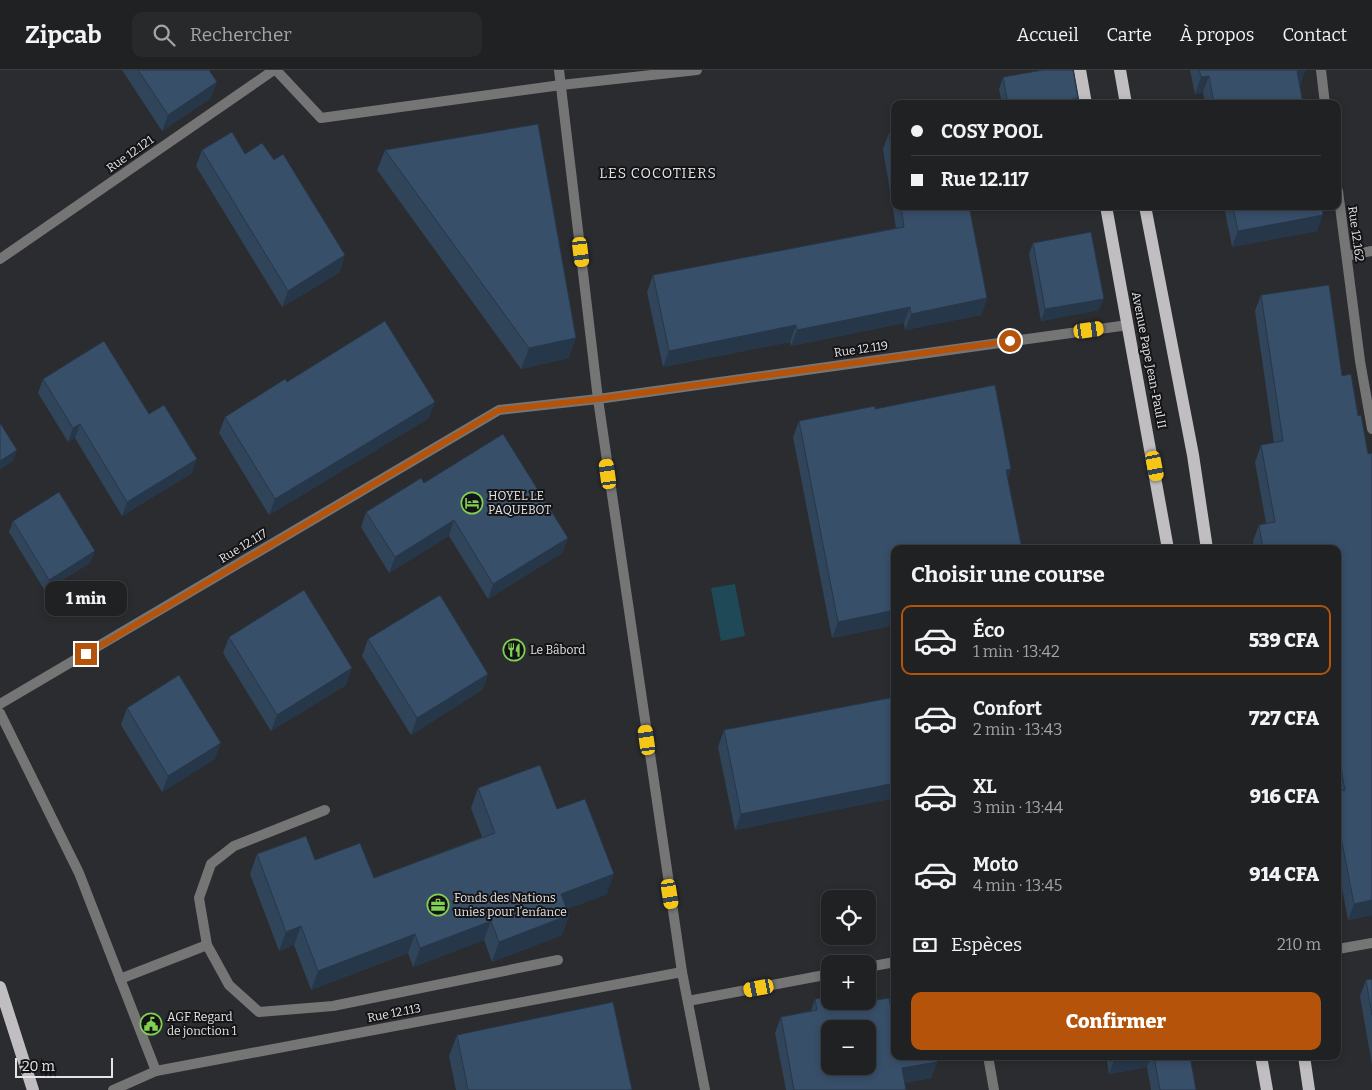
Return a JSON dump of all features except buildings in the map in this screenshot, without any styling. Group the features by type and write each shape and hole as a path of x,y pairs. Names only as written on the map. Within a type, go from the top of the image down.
{"main road":[{"path":"1080,70 1085,100"},
{"path":"1120,70 1125,100"},
{"name":"Avenue Pape Jean-Paul II","path":"1107,210 1167,545"},
{"name":"Avenue Pape Jean-Paul II","path":"1147,210 1193,455 1206,545"},
{"path":"0,987 33,1090"},
{"path":"1263,1060 1267,1090"},
{"path":"1305,1060 1309,1090"}],"street":[{"path":"275,70 321,118 561,85 697,70"},
{"name":"Rue 12.121","path":"0,260 275,70"},
{"path":"559,70 598,399 682,972 705,1090"},
{"path":"1320,70 1324,100"},
{"name":"Rue 12.162","path":"1340,210 1360,361 1372,429"},
{"path":"1346,256 1372,251"},
{"name":"Rue 12.119","path":"499,410 598,399 1128,325"},
{"name":"Rue 12.117","path":"0,704 499,410"},
{"path":"0,713 79,873 156,1071"},
{"path":"324,810 234,846 211,864 199,898 207,945 229,985 259,1012 333,1006 558,960"},
{"path":"1341,948 1372,943"},
{"path":"120,979 207,945"},
{"path":"876,966 891,963"},
{"name":"Rue 12.113","path":"113,1090 156,1071 682,972"},
{"path":"688,1001 821,976"},
{"path":"989,1060 994,1090"}],"water":[{"path":"735,584 745,636 721,641 711,588"}],"place":[{"name":"HOYEL LE PAQUEBOT","path":"472,503"},
{"name":"Le Bâbord","path":"514,650"},
{"name":"Fonds des Nations unies pour l’enfance","path":"438,905"},
{"name":"AGF Regard de jonction 1","path":"151,1024"}],"district":[{"name":"LES COCOTIERS","path":"658,173"}],"route":[{"path":"86,654 499,410 598,399 1010,341"}]}
